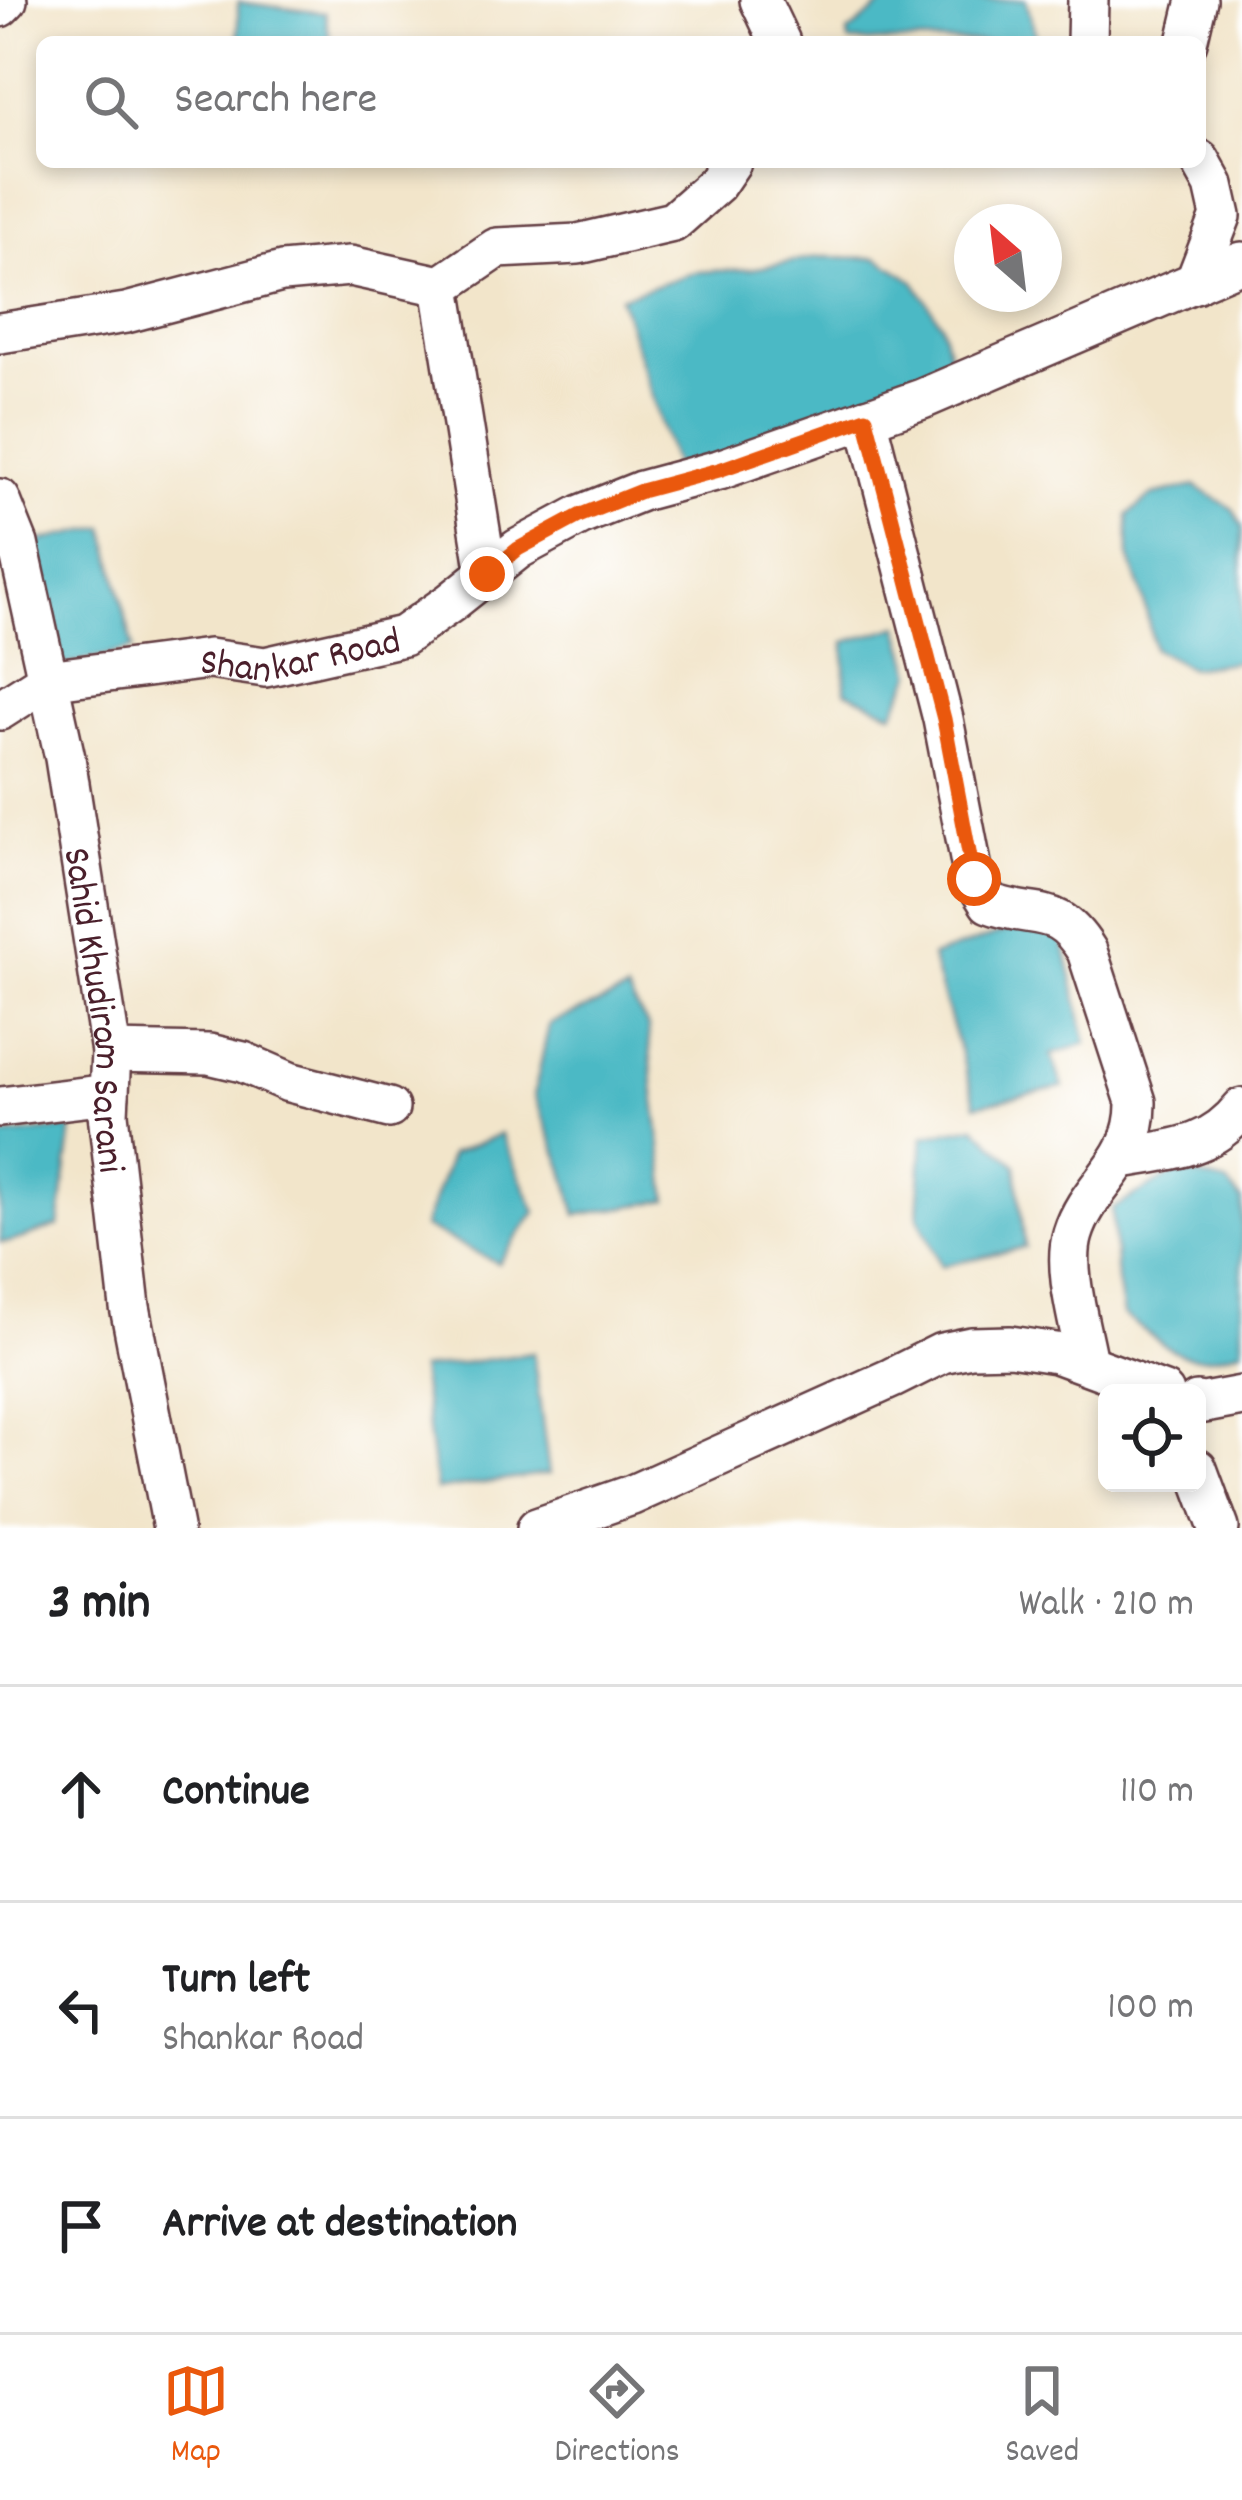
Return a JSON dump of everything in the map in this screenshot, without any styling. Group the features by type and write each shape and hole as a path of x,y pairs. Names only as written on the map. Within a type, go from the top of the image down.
{"street":[{"path":"0,7 7,0"},
{"path":"760,0 777,36"},
{"path":"1087,36 1088,0"},
{"path":"1188,36 1197,0"},
{"path":"0,333 126,313 282,272 350,266 441,286 497,248 578,244 674,222 727,168"},
{"path":"1195,283 1221,216 1204,168"},
{"name":"Shankar Road","path":"0,710 47,680 209,659 266,668 403,636 518,549 581,515 922,399 1242,262"},
{"path":"441,286 487,574"},
{"path":"866,418 944,719 974,879 989,903 1044,913 1074,930 1087,951 1136,1102 1136,1125 1122,1158 1094,1195 1071,1238 1071,1269 1087,1363"},
{"name":"Sahid Khudiram Sarani","path":"0,499 17,544 65,758 111,1052 108,1114 130,1307 172,1528"},
{"path":"111,1052 209,1054 244,1062 289,1082 389,1108"},
{"path":"0,1107 109,1094"},
{"path":"1122,1158 1201,1143 1228,1126 1242,1108"},
{"path":"537,1528 632,1495 942,1353 1010,1346 1056,1353 1141,1384"},
{"path":"1206,1403 1242,1396"},
{"path":"1206,1492 1220,1528"}],"water":[{"path":"889,0 1026,0 1036,36 848,36"},
{"path":"238,2 325,13 330,36 238,36"},
{"path":"818,257 878,258 914,281 941,323 953,369 679,481 620,297 695,272 751,269"},
{"path":"1195,486 1233,509 1242,526 1242,661 1190,668 1154,649 1129,556 1128,515 1153,495"},
{"path":"105,527 133,649 62,666 25,544"},
{"path":"899,626 913,673 893,713 845,691 845,642"},
{"path":"1057,914 1087,1043 1051,1055 1063,1087 976,1105 931,957"},
{"path":"627,992 648,1027 668,1200 577,1215 534,1095 549,1024"},
{"path":"975,1126 1016,1165 1025,1247 941,1266 918,1216 923,1136"},
{"path":"72,1128 59,1226 0,1242 0,1136"},
{"path":"501,1134 536,1212 498,1263 424,1227 451,1154"},
{"path":"1178,1171 1227,1183 1242,1201 1242,1349 1222,1355 1205,1358 1178,1353 1123,1315 1112,1209"},
{"path":"533,1353 549,1474 436,1490 420,1369"}],"route":[{"path":"487,574 518,549 581,515 866,418 944,719 974,879"}]}
